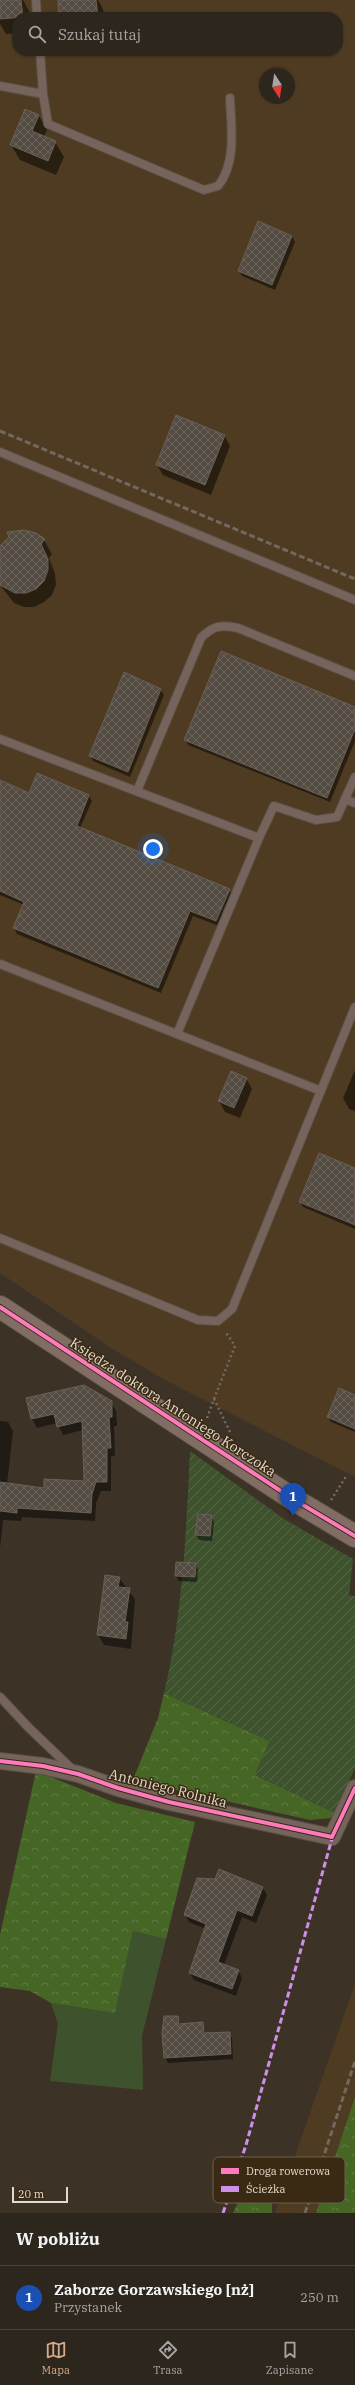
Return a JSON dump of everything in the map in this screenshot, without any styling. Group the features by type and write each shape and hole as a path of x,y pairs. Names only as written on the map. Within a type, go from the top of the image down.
{"street":[{"name":"Księdza doktora Antoniego Korczoka","path":"0,1307 293,1499 355,1536"},
{"name":"Antoniego Rolnika","path":"0,1760 43,1766 78,1774 118,1788 169,1802 332,1837 355,1788"}],"lane":[{"path":"36,0 37,12"},
{"path":"40,56 43,94 48,124 204,190 218,186 228,169 231,143 230,98"},
{"path":"0,86 43,94"},
{"path":"0,452 355,600"},
{"path":"137,791 201,638 216,626 226,625 238,628 355,676"},
{"path":"0,739 259,838"},
{"path":"177,1034 259,838 274,806 316,820 337,817 355,777"},
{"path":"345,799 355,803"},
{"path":"0,964 321,1091"},
{"path":"0,1238 198,1320 218,1321 232,1309 355,1007"},
{"path":"0,1697 28,1727 78,1774"}],"path":[{"path":"206,1420 235,1346 218,1321"},
{"path":"214,1399 233,1438"},
{"path":"330,1501 347,1475"}],"shaded area":[{"path":"0,0 355,0 355,1477 165,1380 111,1348 0,1273"},
{"path":"355,1984 355,2097 335,2157 295,2157"},
{"path":"278,2203 319,2203 316,2213 275,2213"}],"green space":[{"path":"190,1451 284,1519 353,1559 349,1595 355,1596 355,1768 335,1813 255,1775 270,1741 164,1693 176,1633 180,1603"},
{"path":"164,1693 270,1741 255,1775 335,1813 331,1818 310,1820 172,1789 134,1777 158,1718"},
{"path":"36,1771 116,1803 195,1822 166,1939 133,1931 115,2013 51,2003 30,1991 0,1987 0,1935"},
{"path":"133,1931 166,1939 142,2036 143,2090 50,2081 58,2024 51,2003 115,2013"},
{"path":"355,2097 355,2213 316,2213 319,2203 345,2203 345,2157 335,2157"},
{"path":"238,2203 272,2203 272,2213 233,2213"}],"building":[{"path":"0,0 21,0 22,12 12,12 12,18 0,19"},
{"path":"58,0 96,0 97,12 59,12"},
{"path":"25,109 39,115 32,131 56,141 48,161 10,145"},
{"path":"258,221 292,236 272,285 238,271"},
{"path":"176,415 225,435 205,485 156,465"},
{"path":"24,530 36,533 45,539 41,544 48,559 48,570 44,581 36,589 26,593 15,593 0,585 0,546 9,537 7,532"},
{"path":"221,651 355,707 355,729 327,798 184,740"},
{"path":"124,672 161,689 128,772 89,756"},
{"path":"37,773 89,795 77,826 230,889 216,921 190,911 158,988 13,928 24,902 0,891 0,780 29,793"},
{"path":"231,1071 247,1078 234,1108 218,1101"},
{"path":"319,1153 355,1168 355,1225 299,1202"},
{"path":"84,1385 112,1401 112,1417 109,1417 111,1448 107,1448 107,1482 96,1482 92,1494 91,1513 17,1508 17,1513 0,1511 0,1482 44,1488 44,1479 84,1481 82,1421 57,1427 54,1414 31,1419 26,1398"},
{"path":"339,1388 355,1395 355,1429 327,1417"},
{"path":"198,1514 212,1515 210,1536 195,1535"},
{"path":"176,1562 196,1563 195,1577 175,1576"},
{"path":"105,1575 120,1577 118,1587 130,1588 125,1622 128,1622 126,1639 97,1635"},
{"path":"219,1869 263,1887 252,1916 237,1910 218,1962 239,1970 232,1989 189,1973 206,1924 184,1915 197,1878 215,1879"},
{"path":"164,2016 178,2016 179,2024 203,2022 204,2033 230,2032 231,2054 164,2058 162,2033"}],"railway":[{"path":"0,431 355,579"},
{"path":"323,2157 355,2061"},
{"path":"305,2213 308,2203"}],"marked path":[{"path":"242,2157 333,1835"},
{"path":"223,2213 226,2203"}],"cycle path":[{"path":"0,1307 293,1499 355,1536"},
{"path":"0,1761 43,1766 78,1774 118,1788 169,1802 332,1837 355,1788"}],"place":[{"name":"Zaborze Gorzawskiego [nż]","path":"293,1516"}]}
